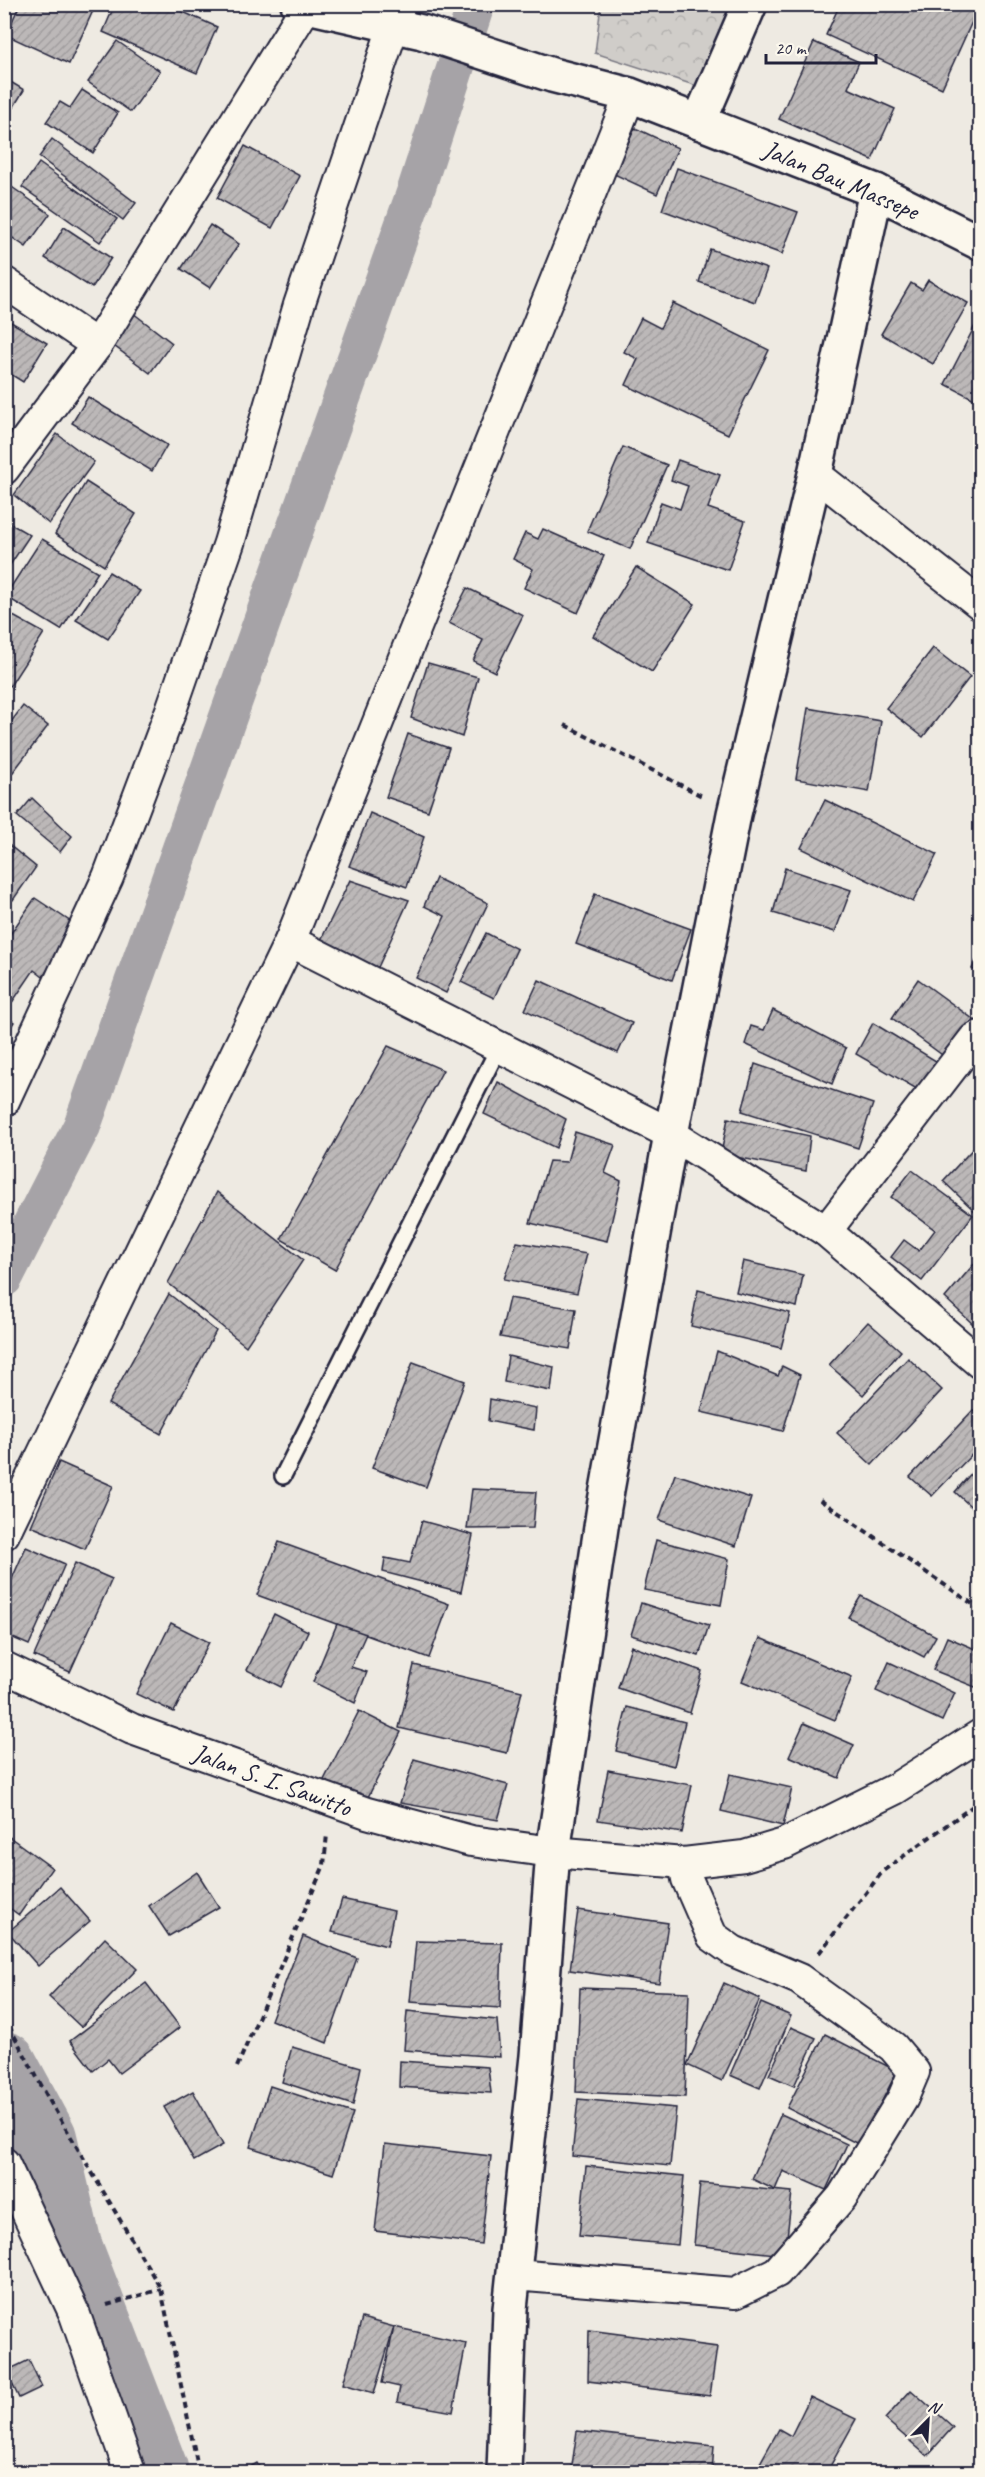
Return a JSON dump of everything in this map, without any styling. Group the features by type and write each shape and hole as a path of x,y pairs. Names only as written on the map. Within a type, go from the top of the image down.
{"street":[{"path":"699,122 750,4"},
{"path":"4,469 97,345 302,6"},
{"name":"Jalan Bau Massepe","path":"302,6 405,21 552,75 630,95 876,191 981,243"},
{"path":"4,1101 108,877 171,710 229,543 299,305 405,21"},
{"path":"4,1534 290,941 630,95"},
{"path":"504,2472 510,2309 553,1852 604,1508 671,1134 734,814 815,474 876,191"},
{"path":"4,282 97,345"},
{"path":"815,474 981,604"},
{"path":"290,941 671,1134 826,1231 981,1363"},
{"path":"826,1231 974,1039 981,1036"},
{"name":"Jalan S. I. Sawitto","path":"4,1668 132,1729 332,1802 471,1841 553,1852 689,1882 744,1856 784,1844 895,1789 981,1735"},
{"path":"514,2275 735,2294 777,2272 842,2197 903,2098 914,2072 893,2047 799,1979 733,1951 712,1936 689,1882"},
{"path":"4,2163 75,2315 130,2472"}],"lane":[{"path":"283,1476 499,1047"}],"path":[{"path":"565,725 734,814"},
{"path":"820,1500 981,1609"},
{"path":"799,1979 883,1871 981,1801"},
{"path":"237,2067 324,1865 327,1825"},
{"path":"4,2017 52,2105 161,2289 199,2472"},
{"path":"75,2315 161,2289"}],"green space":[{"path":"601,5 769,5 728,96 595,53"}],"building":[{"path":"20,4 96,4 69,64 6,35"},
{"path":"115,4 165,4 217,27 197,73 103,32"},
{"path":"840,4 980,4 942,88 826,35"},
{"path":"117,41 160,71 131,112 88,82"},
{"path":"814,42 859,62 848,88 895,109 872,160 779,119"},
{"path":"4,78 24,90 4,123"},
{"path":"82,90 118,113 93,153 46,122 60,102 70,108"},
{"path":"635,128 678,148 657,194 614,174"},
{"path":"52,139 136,203 123,220 39,157"},
{"path":"245,146 300,176 272,228 217,198"},
{"path":"39,163 117,219 100,242 22,187"},
{"path":"677,168 798,212 782,254 662,210"},
{"path":"9,185 50,214 26,247 4,232 4,192"},
{"path":"210,225 239,244 210,288 181,269"},
{"path":"64,227 111,258 92,288 45,258"},
{"path":"710,249 767,269 755,302 699,282"},
{"path":"928,280 968,303 933,364 881,334 911,283 922,290"},
{"path":"673,303 769,350 728,434 626,385 638,359 624,352 641,318 660,328"},
{"path":"133,313 172,343 150,373 110,343"},
{"path":"980,316 980,402 945,384"},
{"path":"4,318 47,343 23,382 4,370"},
{"path":"88,397 167,445 152,471 72,423"},
{"path":"57,434 94,462 49,524 14,495"},
{"path":"623,447 667,465 630,549 587,531"},
{"path":"678,460 720,475 708,508 745,521 728,570 648,543 661,502 680,509 688,486 671,480"},
{"path":"86,482 136,514 104,566 55,534"},
{"path":"4,520 30,535 4,574"},
{"path":"543,529 604,556 578,613 524,588 533,569 513,559 525,533 538,539"},
{"path":"42,539 98,572 61,630 5,596"},
{"path":"636,567 695,604 652,672 593,636"},
{"path":"109,572 140,591 108,639 76,620"},
{"path":"467,588 523,615 495,672 473,661 483,640 449,623"},
{"path":"4,611 44,633 10,686 4,682"},
{"path":"933,648 970,677 923,737 886,708"},
{"path":"428,663 478,677 462,737 411,718"},
{"path":"23,706 48,726 4,784 4,731"},
{"path":"808,708 881,721 869,792 796,779"},
{"path":"408,734 449,748 428,811 386,797"},
{"path":"32,798 72,836 60,852 17,816"},
{"path":"825,800 937,854 913,902 801,848"},
{"path":"370,813 424,837 407,887 349,866"},
{"path":"4,841 36,867 13,900 4,893"},
{"path":"785,868 851,890 835,932 773,913"},
{"path":"436,878 488,903 446,993 416,978 445,916 424,906"},
{"path":"350,880 409,900 374,976 320,942"},
{"path":"595,894 691,929 672,980 576,944"},
{"path":"35,898 77,926 43,977 34,970 7,1010 4,1008 4,943"},
{"path":"486,933 517,949 494,998 461,982"},
{"path":"980,953 980,973 972,969"},
{"path":"918,979 977,1022 949,1060 892,1018"},
{"path":"539,980 632,1023 618,1053 525,1010"},
{"path":"773,1010 846,1048 832,1084 745,1044 751,1026 764,1030"},
{"path":"4,1016 14,1022 4,1038"},
{"path":"873,1023 936,1061 922,1092 856,1054"},
{"path":"388,1046 443,1070 335,1270 281,1239"},
{"path":"755,1064 873,1104 858,1148 742,1111"},
{"path":"498,1082 566,1119 556,1148 484,1114"},
{"path":"728,1118 810,1136 806,1171 721,1154"},
{"path":"575,1132 615,1145 605,1173 621,1181 607,1241 530,1223 549,1161 567,1162"},
{"path":"980,1141 980,1216 943,1181"},
{"path":"912,1170 973,1215 922,1281 891,1257 904,1240 919,1251 935,1230 891,1197"},
{"path":"217,1192 303,1260 246,1346 168,1283"},
{"path":"517,1242 587,1254 577,1293 504,1279"},
{"path":"980,1257 980,1320 975,1326 945,1298"},
{"path":"743,1261 803,1275 797,1307 736,1292"},
{"path":"698,1290 790,1313 781,1348 691,1326"},
{"path":"169,1294 216,1331 161,1434 108,1404"},
{"path":"509,1298 576,1309 570,1349 500,1337"},
{"path":"868,1322 901,1351 863,1395 829,1365"},
{"path":"717,1351 778,1376 782,1366 800,1375 783,1431 701,1412"},
{"path":"508,1356 554,1367 551,1391 504,1382"},
{"path":"908,1358 942,1390 872,1465 837,1433"},
{"path":"413,1362 465,1381 426,1487 372,1468"},
{"path":"490,1399 536,1408 534,1430 488,1421"},
{"path":"973,1410 980,1417 980,1446 932,1496 910,1477"},
{"path":"59,1462 113,1486 85,1549 31,1526"},
{"path":"980,1463 980,1515 955,1492"},
{"path":"675,1474 751,1498 736,1546 659,1520"},
{"path":"472,1489 536,1492 533,1528 467,1529"},
{"path":"422,1521 473,1535 461,1592 383,1572 385,1558 410,1563"},
{"path":"656,1540 729,1559 721,1605 644,1590"},
{"path":"279,1542 449,1604 429,1658 257,1595"},
{"path":"26,1547 65,1564 29,1645 4,1634 4,1597"},
{"path":"75,1563 112,1579 70,1672 34,1656"},
{"path":"861,1596 936,1636 924,1657 848,1617"},
{"path":"641,1603 709,1625 699,1656 631,1635"},
{"path":"274,1614 308,1631 281,1687 247,1670"},
{"path":"171,1623 209,1642 174,1712 136,1694"},
{"path":"337,1624 366,1634 351,1667 367,1672 355,1703 313,1682"},
{"path":"947,1637 980,1651 980,1689 933,1670"},
{"path":"760,1638 852,1677 835,1720 742,1681"},
{"path":"631,1646 702,1671 690,1713 618,1688"},
{"path":"889,1662 955,1693 942,1721 876,1691"},
{"path":"414,1665 522,1691 507,1753 399,1728"},
{"path":"627,1707 685,1722 674,1766 616,1751"},
{"path":"359,1711 401,1732 365,1803 323,1782"},
{"path":"804,1723 854,1745 839,1778 789,1756"},
{"path":"414,1759 508,1785 498,1820 400,1803"},
{"path":"608,1770 692,1785 682,1833 598,1820"},
{"path":"730,1774 792,1788 783,1826 721,1811"},
{"path":"4,1833 52,1868 19,1915 4,1904"},
{"path":"197,1872 219,1907 169,1936 149,1906"},
{"path":"60,1887 90,1921 38,1966 8,1932"},
{"path":"342,1899 394,1911 387,1946 332,1932"},
{"path":"578,1910 668,1923 659,1983 570,1970"},
{"path":"303,1936 357,1958 327,2043 271,2020"},
{"path":"105,1938 137,1969 81,2027 49,1997"},
{"path":"416,1941 502,1943 500,2008 410,2002"},
{"path":"146,1983 180,2027 119,2073 108,2059 93,2071 70,2041"},
{"path":"724,1983 760,1999 722,2081 687,2065"},
{"path":"580,1988 689,1992 685,2097 576,2092"},
{"path":"761,2003 791,2016 760,2088 730,2075"},
{"path":"407,2011 497,2020 500,2057 404,2050"},
{"path":"791,2027 816,2038 794,2086 769,2075"},
{"path":"825,2034 897,2071 860,2145 787,2108"},
{"path":"292,2047 361,2067 353,2105 282,2082"},
{"path":"400,2061 488,2067 491,2093 399,2087"},
{"path":"270,2086 353,2113 333,2174 250,2147"},
{"path":"193,2091 223,2145 194,2161 164,2107"},
{"path":"578,2099 676,2108 670,2166 572,2156"},
{"path":"781,2114 847,2144 826,2190 783,2171 775,2190 752,2179"},
{"path":"385,2144 491,2156 481,2244 375,2231"},
{"path":"586,2166 684,2176 678,2245 579,2236"},
{"path":"700,2183 792,2192 785,2255 694,2245"},
{"path":"4,2269 13,2282 4,2287"},
{"path":"362,2318 394,2327 374,2393 343,2384"},
{"path":"394,2327 466,2343 453,2412 397,2402 400,2387 382,2383"},
{"path":"589,2330 717,2347 710,2396 588,2381"},
{"path":"29,2360 42,2387 19,2398 6,2371"},
{"path":"911,2390 953,2427 927,2456 885,2419"},
{"path":"810,2397 856,2419 827,2472 755,2472 779,2429 791,2436"},
{"path":"577,2431 714,2446 712,2472 571,2472"},
{"path":"257,2463 262,2472 241,2472"}],"waterway":[{"path":"4,1278 82,1126 415,193 476,4"},
{"path":"4,2064 44,2138 69,2246 156,2472"}]}
